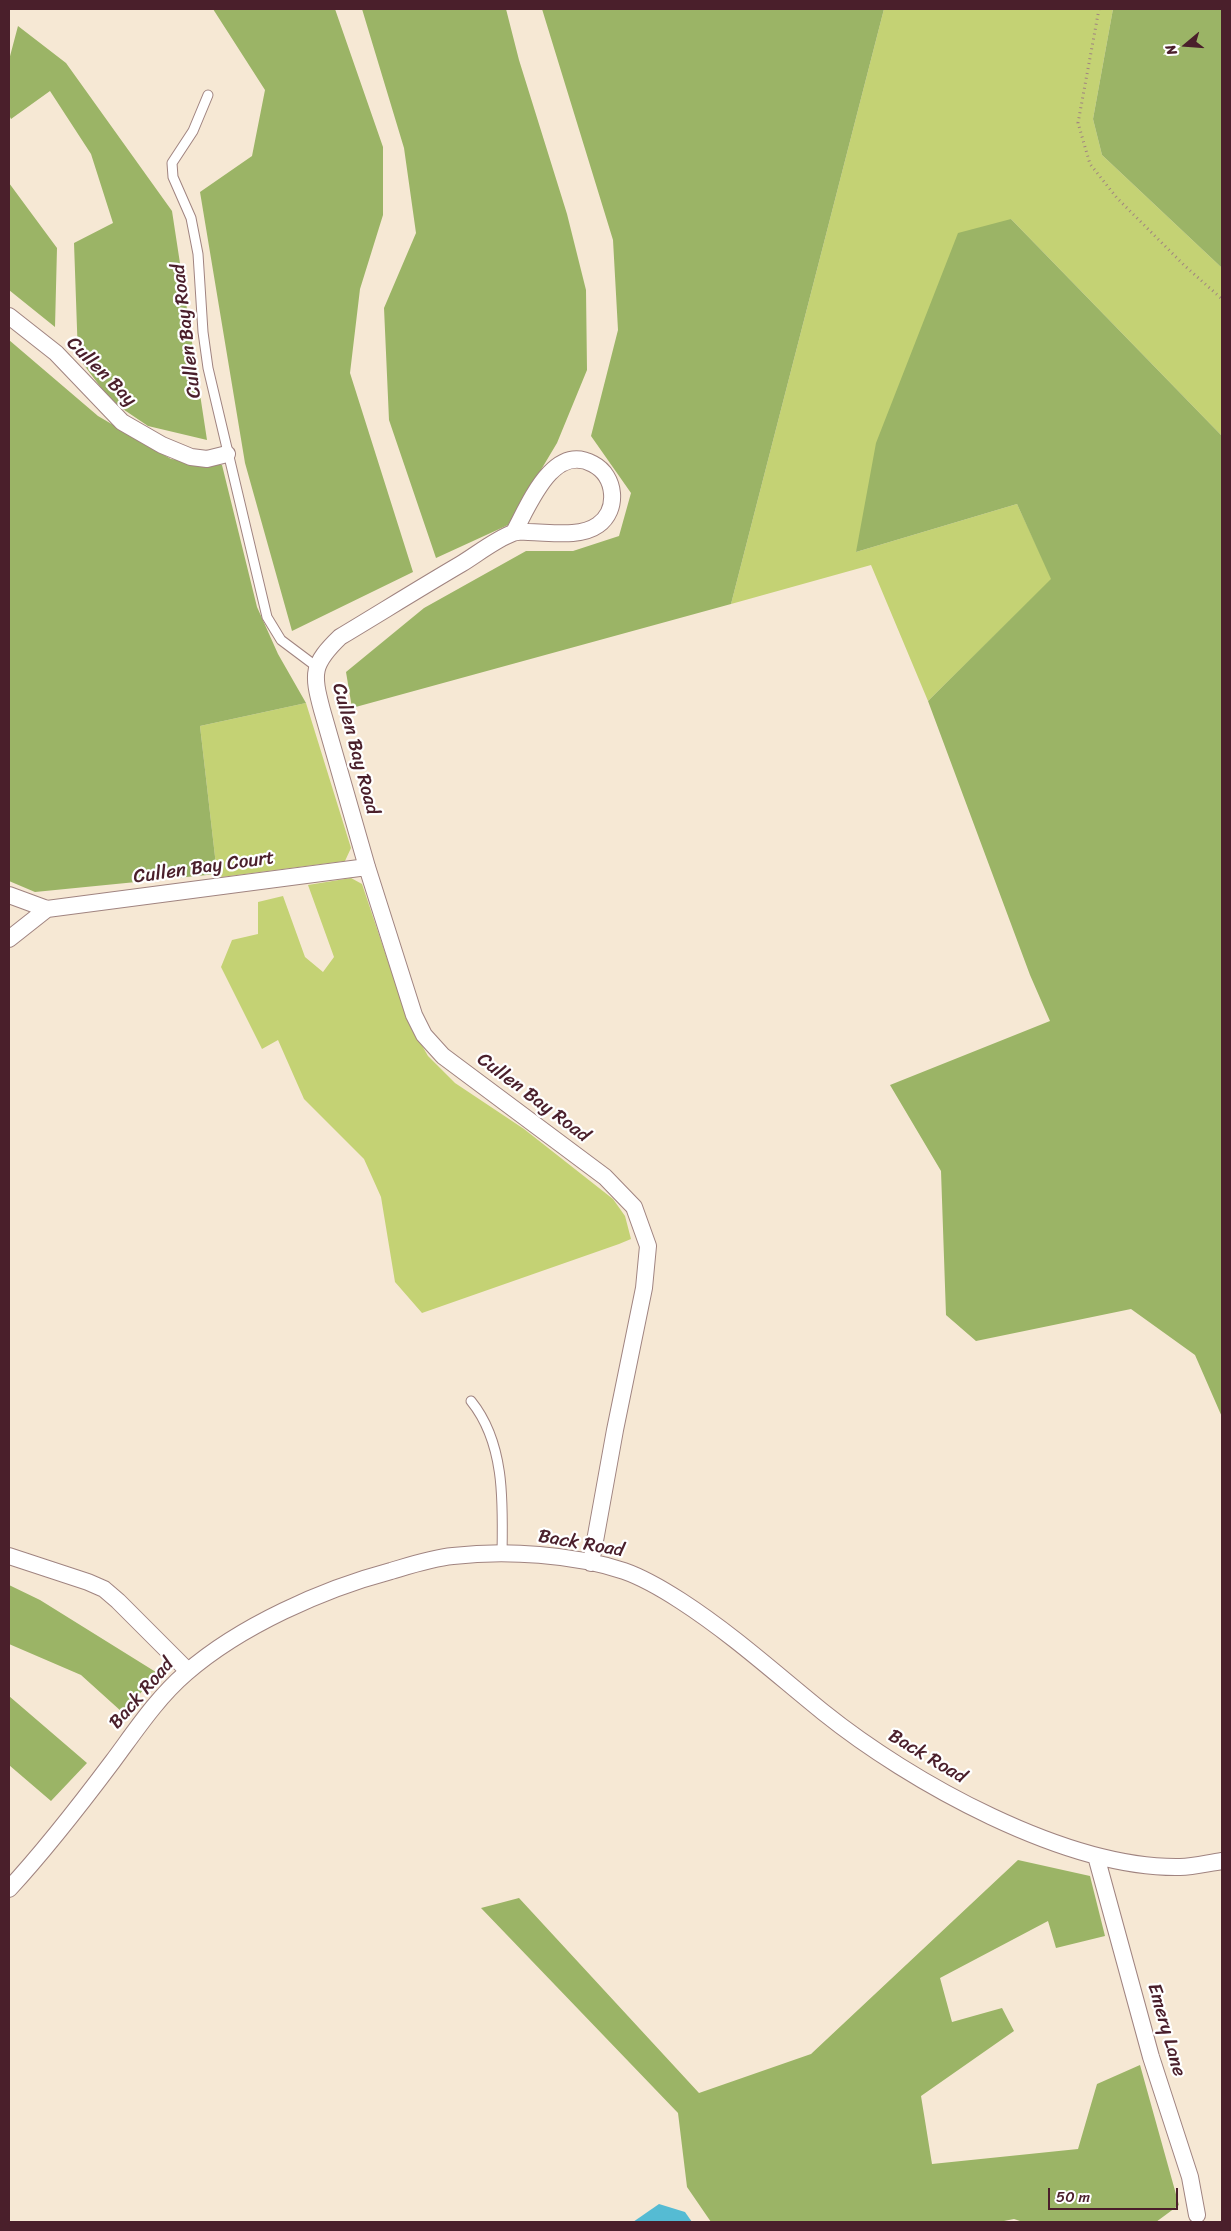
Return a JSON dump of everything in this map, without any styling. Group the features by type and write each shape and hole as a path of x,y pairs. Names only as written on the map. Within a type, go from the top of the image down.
{"street":[{"name":"Cullen Bay","path":"9,316 56,353 122,422 162,445 191,456 207,459 227,454"},
{"name":"Cullen Bay Road","path":"514,532 577,532 589,530 599,524 607,515 612,504 612,492 609,481 602,471 593,464 582,460 570,460 560,464 547,476 514,532 340,637 324,652 317,667 317,692 367,867 414,1015 424,1036 443,1056 605,1177 634,1207 648,1246 644,1288 615,1430 591,1563"},
{"name":"Cullen Bay Court","path":"9,895 47,909 367,867"},
{"path":"9,939 47,909"},
{"name":"Back Road","path":"9,1889 47,1846 146,1716 188,1671 217,1649 256,1625 329,1591 372,1576 450,1556 502,1554 548,1556 591,1563 625,1572 661,1588 702,1614 856,1737 945,1792 1028,1832 1096,1856 1141,1864 1181,1867 1222,1861"},
{"path":"9,1556 88,1582 104,1590 118,1601 188,1671"},
{"name":"Emery Lane","path":"1096,1856 1151,2057 1190,2177 1197,2215"}],"lane":[{"name":"Cullen Bay Road","path":"208,95 193,130 172,163 173,177 191,218 198,254 203,332 208,368 267,617 281,640 317,667"},
{"path":"471,1401 482,1414 494,1446 503,1510 502,1554"}],"path":[{"path":"1099,9 1078,123 1090,164 1117,198 1185,266 1222,298"}],"green space":[{"path":"213,9 335,9 383,147 383,215 360,289 350,373 413,572 292,631 245,463 200,192 252,156 265,90"},
{"path":"362,9 506,9 519,60 567,214 586,290 587,370 557,443 508,525 436,558 389,420 384,308 416,233 404,148"},
{"path":"542,9 884,9 731,604 352,708 346,672 424,608 526,551 573,551 619,536 631,493 591,436 618,330 613,240"},
{"path":"884,9 1113,9 1093,119 1102,155 1222,268 1222,436 1011,219 856,552 1017,504 1052,579 928,701 871,565 731,604"},
{"path":"1113,9 1222,9 1222,268 1102,155 1093,119"},
{"path":"18,26 66,63 172,211 207,440 148,426 111,401 78,357 74,243 113,223 91,154 50,91 11,119 9,115 9,60"},
{"path":"9,183 57,248 55,327 9,290"},
{"path":"1011,219 1222,436 1222,1417 1195,1355 1131,1309 976,1341 946,1315 941,1171 890,1085 1050,1021 1030,975 928,701 1051,579 1017,504 856,552 876,443 958,233"},
{"path":"9,340 98,416 171,459 222,465 257,607 278,654 306,703 200,726 217,874 35,892 9,881"},
{"path":"306,703 351,848 345,861 222,877 217,874 200,726"},
{"path":"351,878 362,884 408,1021 428,1056 455,1083 524,1129 613,1199 625,1216 631,1239 422,1313 395,1282 381,1197 364,1159 304,1099 278,1040 262,1049 221,967 232,940 258,934 258,902 283,896 305,957 323,972 334,957 308,885"},
{"path":"9,1585 40,1600 159,1674 122,1712 81,1675 9,1644"},
{"path":"9,1696 87,1763 51,1801 9,1765"},
{"path":"1018,1860 1090,1876 1105,1936 1056,1948 1048,1921 940,1978 952,2022 1002,2008 1014,2031 921,2096 932,2164 1078,2149 1097,2084 1140,2065 1179,2205 1156,2222 1023,2222 1014,2219 999,2222 711,2222 687,2187 678,2113 481,1908 519,1898 699,2093 811,2054"}],"water":[{"path":"659,2204 685,2212 692,2222 633,2222"}]}
